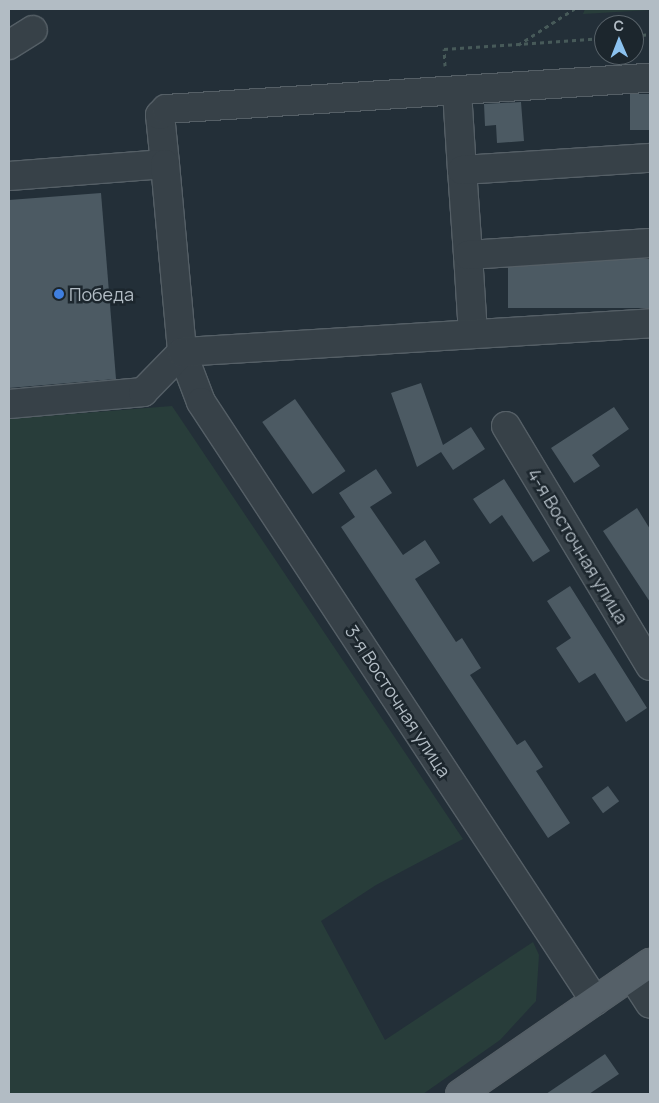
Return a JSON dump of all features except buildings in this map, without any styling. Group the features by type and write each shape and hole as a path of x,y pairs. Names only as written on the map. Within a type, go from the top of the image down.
{"main road":[{"path":"460,1094 641,969"}],"street":[{"path":"9,45 33,30"},
{"path":"474,334 462,170 452,91 650,78"},
{"name":"3-я Восточная улица","path":"452,91 166,109 160,115 182,352 201,402 595,1001"},
{"path":"462,170 650,158"},
{"path":"9,176 165,164"},
{"path":"468,255 650,243"},
{"path":"9,404 143,392 182,352 650,323"},
{"name":"4-я Восточная улица","path":"506,426 650,666"},
{"path":"641,969 650,1004"}],"path":[{"path":"517,45 574,9"},
{"path":"452,91 444,49 594,39"}],"green space":[{"path":"585,9 650,9 650,10 583,14"},
{"path":"172,406 463,839 376,885 321,921 385,1040 533,942 539,955 536,1001 500,1040 423,1094 9,1094 9,419"}],"place":[{"name":"Победа","path":"59,294"}]}
